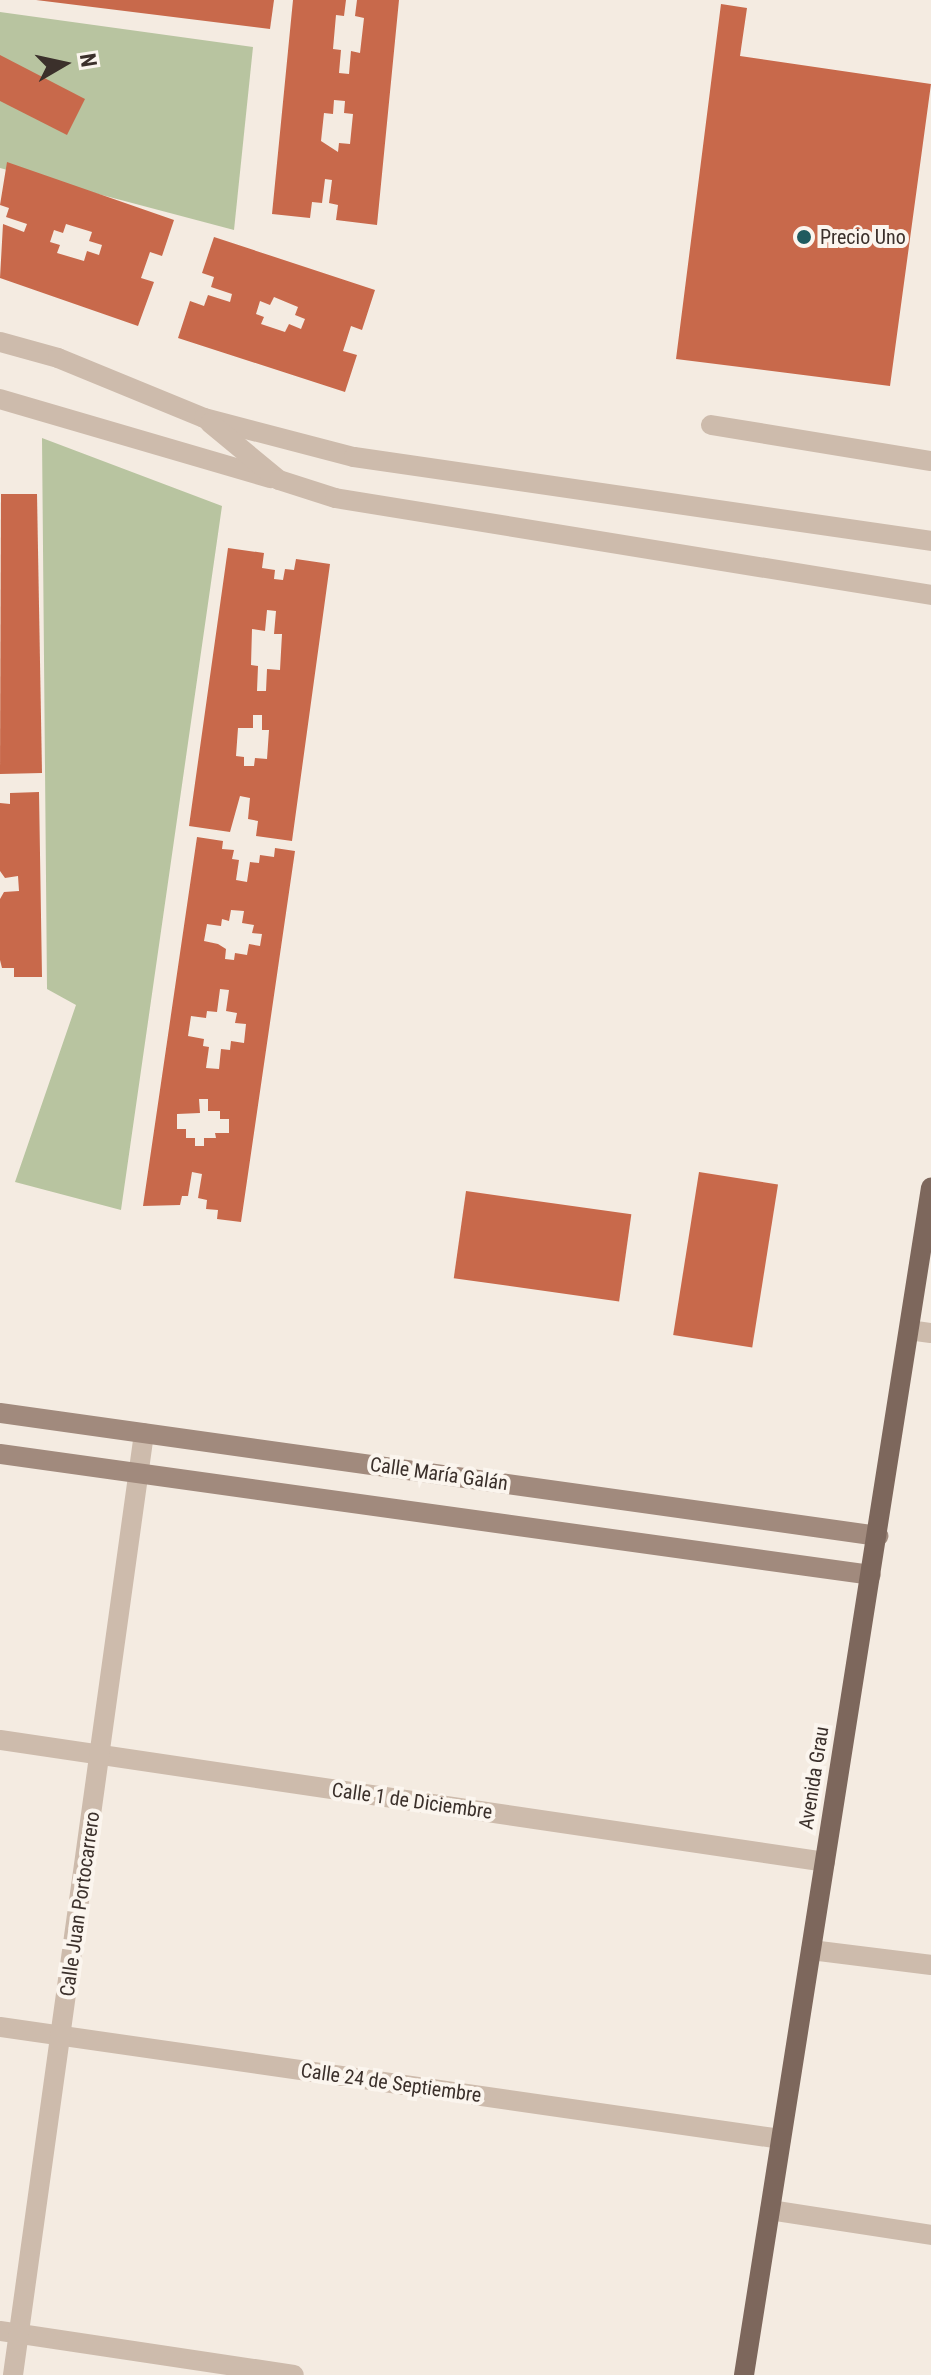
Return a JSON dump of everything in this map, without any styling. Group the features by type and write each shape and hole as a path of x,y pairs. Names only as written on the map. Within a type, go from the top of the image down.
{"main road":[{"name":"Avenida Grau","path":"744,2375 931,1188"}],"street":[{"path":"0,342 58,358 204,418 354,457 931,541"},
{"path":"0,399 335,498 931,595"},
{"path":"204,418 279,480"},
{"path":"711,425 931,461"},
{"path":"909,1330 931,1333"},
{"name":"Calle María Galán","path":"0,1413 878,1536"},
{"name":"Calle Juan Portocarrero","path":"13,2375 10,2333 61,2036 144,1433"},
{"name":"Calle María Galán","path":"0,1454 871,1575"},
{"name":"Calle 1 de Diciembre","path":"0,1740 825,1862"},
{"path":"811,1950 931,1965"},
{"name":"Calle 24 de Septiembre","path":"0,2027 781,2139"},
{"path":"770,2210 931,2235"},
{"path":"10,2333 294,2375"}],"green space":[{"path":"0,12 253,47 234,230 0,168"},
{"path":"42,438 222,506 121,1210 15,1182 76,1005 47,989"}],"building":[{"path":"36,0 274,0 270,29"},
{"path":"293,0 346,0 344,16 336,15 333,49 341,50 339,73 349,74 351,51 360,53 364,18 355,16 357,0 399,0 377,225 336,220 338,205 329,203 332,180 325,179 322,203 312,202 310,218 272,214","holes":["334,100 345,101 344,113 353,114 350,144 339,143 338,152 321,141 324,113 333,114"]},
{"path":"721,4 747,8 740,56 931,84 890,386 676,359"},
{"path":"0,55 85,99 67,135 0,101"},
{"path":"7,162 174,220 162,256 150,252 141,278 154,282 138,326 0,278 3,224 24,232 27,224 6,217 9,208 0,205","holes":["66,224 92,232 89,241 102,245 99,255 87,251 84,261 57,253 60,245 50,242 54,230 63,233"]},
{"path":"214,237 375,290 362,330 351,326 343,351 357,355 345,392 178,338 190,301 204,306 208,295 230,302 232,294 211,287 214,277 202,273","holes":["274,297 298,307 295,315 305,319 301,329 289,324 285,332 261,324 264,317 256,314 260,301 270,305"]},
{"path":"1,494 37,494 42,773 0,774"},
{"path":"228,548 264,553 262,568 275,570 274,579 283,580 285,569 294,570 296,559 330,564 292,841 256,836 258,821 248,819 250,798 240,796 230,832 189,826","holes":["267,610 276,611 274,634 282,634 280,670 267,669 266,691 257,691 258,666 251,665 252,629 265,631","253,715 262,715 262,730 269,730 267,759 255,758 254,766 244,766 244,757 236,756 238,728 253,728"]},
{"path":"39,792 42,977 14,977 14,968 2,968 0,960 0,899 4,892 19,891 18,876 5,878 0,871 0,803 10,804 10,793"},
{"path":"197,837 223,841 222,849 234,850 232,859 239,860 236,880 247,882 250,862 259,863 260,855 274,857 275,848 295,851 241,1222 217,1219 218,1210 206,1209 207,1200 198,1198 202,1174 192,1172 188,1196 182,1196 180,1205 143,1206","holes":["231,910 244,911 242,923 254,925 252,933 262,934 260,946 249,944 247,955 235,953 234,960 225,959 226,949 204,941 207,924 221,926 222,919 229,921","220,989 229,990 226,1011 237,1013 235,1023 246,1024 244,1043 231,1041 230,1050 221,1049 219,1069 206,1068 209,1047 203,1046 204,1039 188,1036 191,1016 206,1018 207,1011 217,1012","199,1099 208,1099 208,1111 220,1111 220,1119 229,1119 229,1133 215,1133 216,1138 204,1138 204,1146 195,1146 195,1138 186,1138 186,1129 177,1129 177,1114 200,1113"]},
{"path":"699,1172 778,1185 752,1347 673,1335"},
{"path":"466,1191 631,1214 619,1301 454,1278"}],"place":[{"name":"Precio Uno","path":"804,237"}]}
